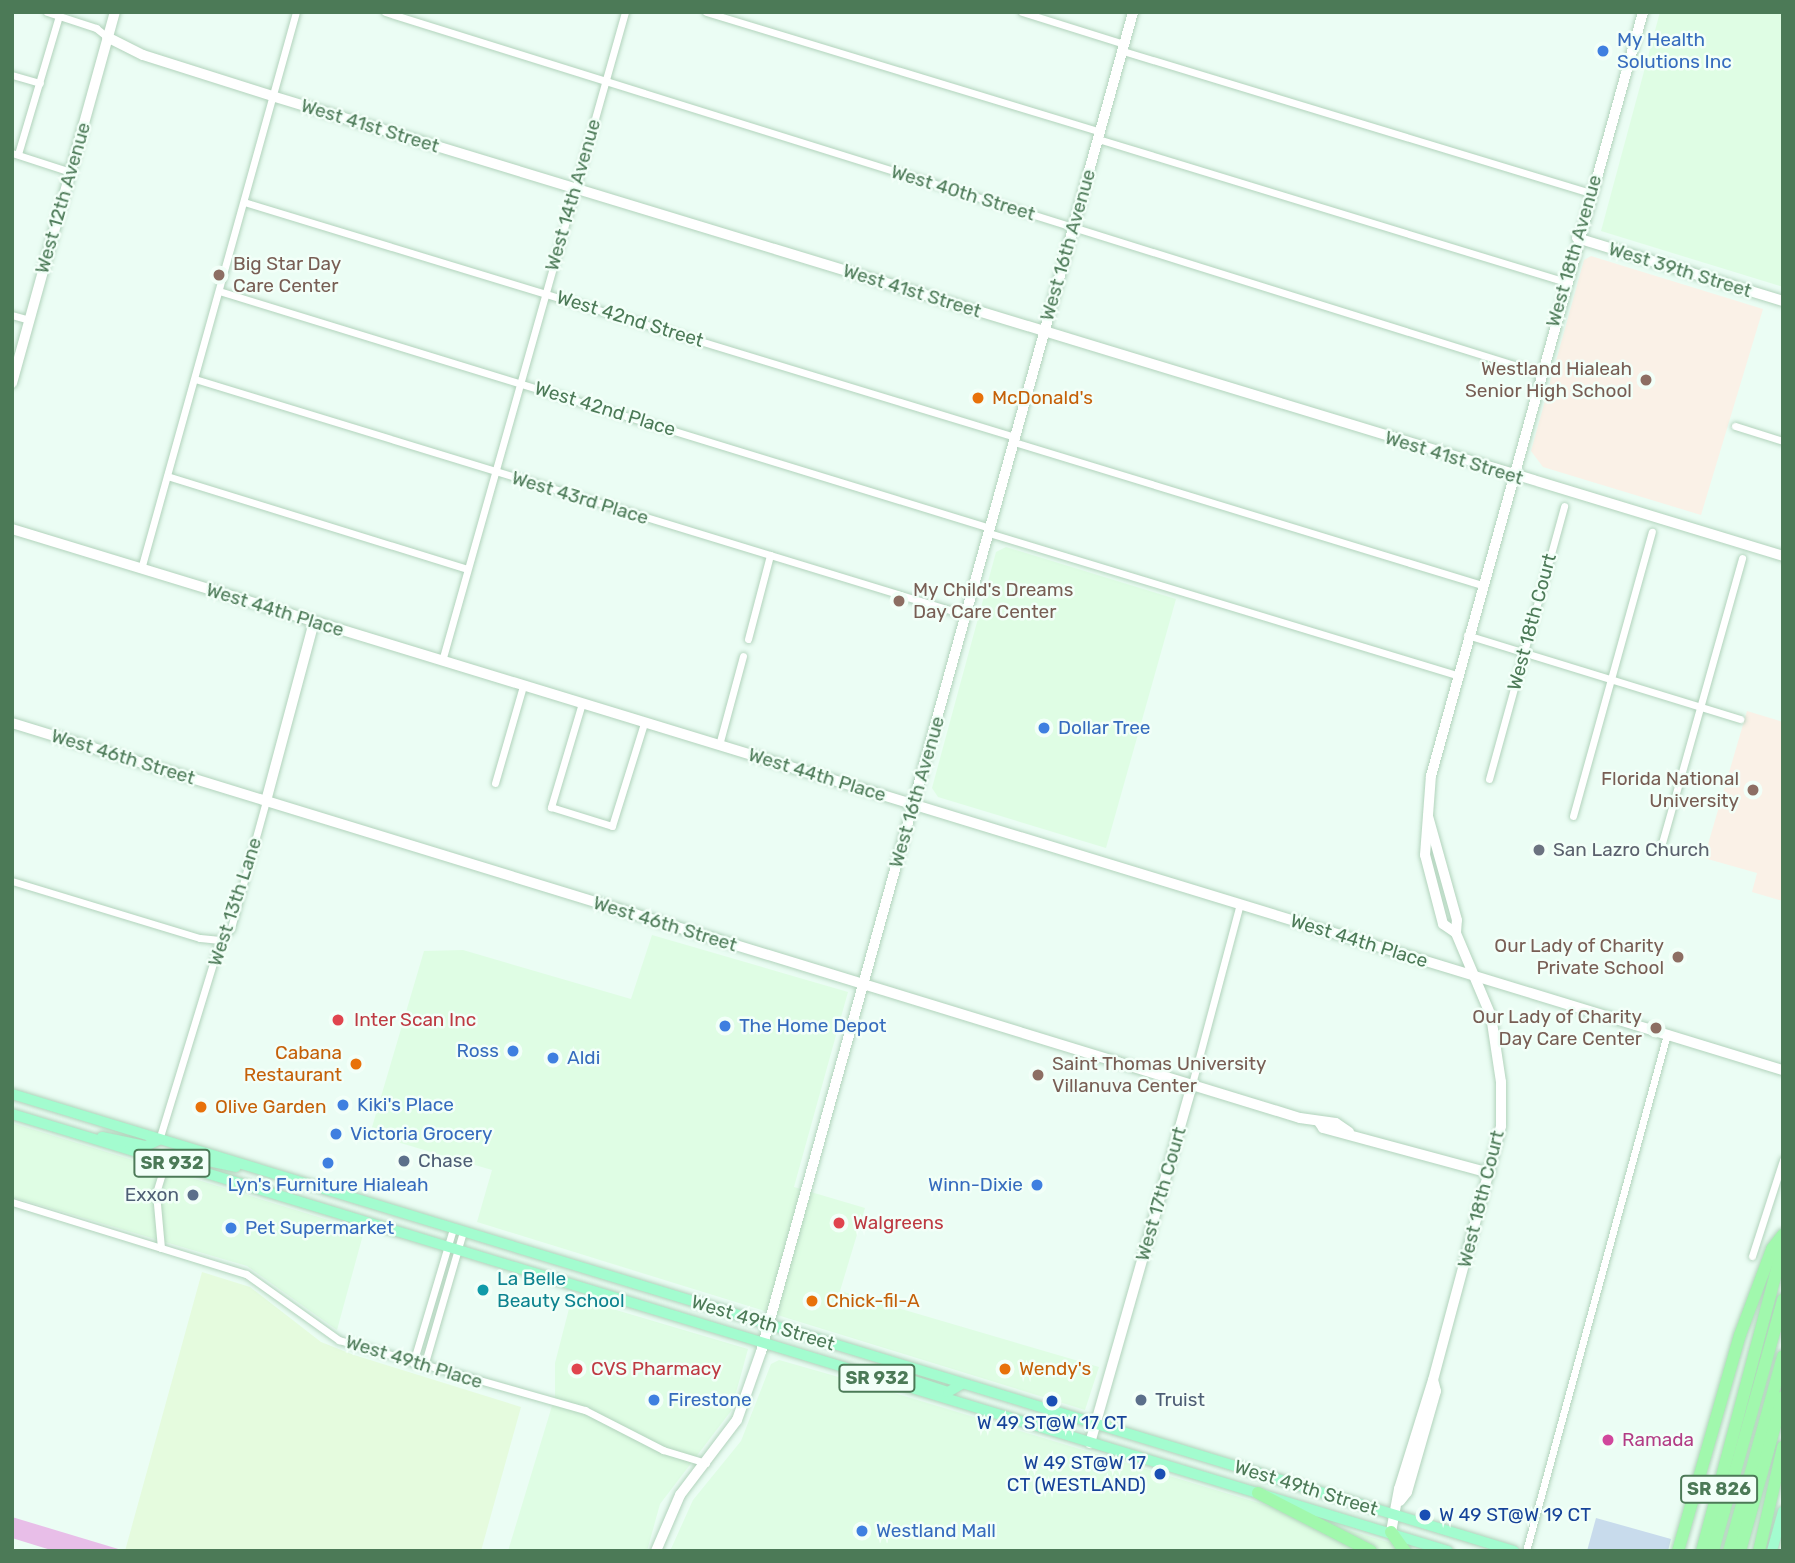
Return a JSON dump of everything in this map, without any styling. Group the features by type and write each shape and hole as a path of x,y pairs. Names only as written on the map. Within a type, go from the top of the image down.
{"highway":[{"path":"1678,1551 1740,1335 1772,1249 1783,1235"},
{"name":"SR 826","path":"1702,1551 1783,1247"},
{"path":"1713,1551 1783,1300"},
{"path":"1729,1551 1783,1356"},
{"name":"SR 826","path":"1740,1551 1783,1397"},
{"path":"1759,1551 1783,1447"},
{"path":"1258,1493 1371,1551"},
{"path":"1391,1532 1405,1551"}],"main road":[{"name":"West 49th Street","path":"12,1094 1514,1551"},
{"name":"West 49th Street","path":"12,1114 1448,1551"},
{"path":"82,1135 146,1146 159,1140"},
{"path":"166,1161 180,1155 220,1166 253,1168"},
{"path":"890,1382 905,1378 948,1392 962,1384"},
{"path":"1772,1551 1783,1511"}],"street":[{"name":"West 41st Street","path":"47,12 96,28 107,37 143,55 272,96 1512,476 1783,556"},
{"name":"West 12th Avenue","path":"12,383 115,12"},
{"path":"141,569 296,12"},
{"name":"West 40th Street","path":"385,12 1540,373"},
{"name":"West 14th Avenue","path":"442,661 625,12"},
{"path":"706,12 1565,282"},
{"path":"1021,12 1123,47 1590,193"},
{"name":"West 16th Avenue","path":"656,1551 680,1495 737,1420 769,1325 1133,12"},
{"name":"West 18th Avenue","path":"1474,976 1456,933 1457,920 1428,816 1431,776 1456,675 1577,238 1643,12"},
{"path":"59,16 40,83 15,153 71,172"},
{"path":"12,75 40,83"},
{"name":"West 42nd Street","path":"244,202 1481,585"},
{"name":"West 39th Street","path":"1577,238 1783,301"},
{"name":"West 42nd Place","path":"219,291 1456,675"},
{"path":"12,315 29,320"},
{"name":"West 43rd Place","path":"195,379 966,615"},
{"path":"1735,426 1783,441"},
{"path":"167,475 467,569"},
{"name":"West 18th Court","path":"1489,779 1564,506"},
{"name":"West 44th Place","path":"12,529 1783,1070"},
{"path":"1573,816 1652,533"},
{"path":"748,639 770,555"},
{"path":"1662,843 1742,558"},
{"name":"West 13th Lane","path":"159,1140 220,940 231,928 314,622"},
{"path":"1467,635 1741,719"},
{"path":"719,745 743,656"},
{"path":"495,783 523,686"},
{"path":"582,703 551,807 612,826 645,723"},
{"name":"West 46th Street","path":"12,723 1319,1122 1324,1128 1349,1132 1490,1173"},
{"path":"12,881 200,938 220,940"},
{"name":"West 17th Court","path":"1090,1443 1240,904"},
{"name":"West 18th Court","path":"1391,1532 1400,1501 1399,1489 1433,1380 1501,1126 1501,1083 1491,1016 1474,976"},
{"path":"1526,1551 1668,1034"},
{"path":"1753,1253 1783,1160"},
{"path":"161,1248 156,1193 166,1161"},
{"name":"West 49th Place","path":"12,1202 251,1276 336,1338 424,1366 585,1410 663,1450 706,1464"},
{"path":"414,1363 458,1230"},
{"path":"424,1366 452,1248"}],"shaded area":[{"path":"1660,12 1783,12 1783,287 1601,231"},
{"name":"Westland Hialeah Senior High School","path":"1591,256 1763,309 1701,515 1543,467 1531,451 1584,260"},
{"path":"1006,547 1176,599 1106,848 938,797 932,788 996,552"},
{"name":"Florida National University","path":"1747,711 1783,722 1783,901 1752,892 1757,873 1704,858"},
{"path":"652,935 848,992 794,1187 865,1208 840,1291 1099,1367 1085,1410 477,1222 492,1170 370,1134 424,951 463,950 631,999"},
{"path":"12,1123 364,1231 337,1330 247,1266 12,1197"},
{"path":"202,1272 250,1287 321,1342 354,1355 521,1407 481,1551 125,1551"},
{"path":"572,1297 748,1349 731,1411 660,1504 647,1551 508,1551 555,1396 555,1363"},
{"path":"779,1360 1418,1551 670,1551 693,1500 741,1441 771,1364"},
{"path":"12,1517 125,1551 54,1551 12,1538"},
{"path":"1596,1518 1671,1539 1668,1551 1587,1551"}],"place":[{"name":"My Health Solutions Inc","path":"1603,51"},
{"name":"Big Star Day Care Center","path":"219,275"},
{"name":"Westland Hialeah Senior High School","path":"1646,380"},
{"name":"McDonald's","path":"978,398"},
{"name":"My Child's Dreams Day Care Center","path":"899,601"},
{"name":"Dollar Tree","path":"1044,728"},
{"name":"Florida National University","path":"1753,790"},
{"name":"San Lazro Church","path":"1539,850"},
{"name":"Our Lady of Charity Private School","path":"1678,957"},
{"name":"Inter Scan Inc","path":"338,1020"},
{"name":"The Home Depot","path":"725,1026"},
{"name":"Our Lady of Charity Day Care Center","path":"1656,1028"},
{"name":"Ross","path":"513,1051"},
{"name":"Aldi","path":"553,1058"},
{"name":"Cabana Restaurant","path":"356,1064"},
{"name":"Saint Thomas University Villanuva Center","path":"1038,1075"},
{"name":"Kiki's Place","path":"343,1105"},
{"name":"Olive Garden","path":"201,1107"},
{"name":"Victoria Grocery","path":"336,1134"},
{"name":"Chase","path":"404,1161"},
{"name":"Lyn's Furniture Hialeah","path":"328,1163"},
{"name":"Winn-Dixie","path":"1037,1185"},
{"name":"Exxon","path":"193,1195"},
{"name":"Walgreens","path":"839,1223"},
{"name":"Pet Supermarket","path":"231,1228"},
{"name":"La Belle Beauty School","path":"483,1290"},
{"name":"Chick-fil-A","path":"812,1301"},
{"name":"CVS Pharmacy","path":"577,1369"},
{"name":"Wendy's","path":"1005,1369"},
{"name":"Firestone","path":"654,1400"},
{"name":"Truist","path":"1141,1400"},
{"name":"W 49 ST@W 17 CT","path":"1052,1401"},
{"name":"Ramada","path":"1608,1440"},
{"name":"W 49 ST@W 17 CT (WESTLAND)","path":"1160,1474"},
{"name":"W 49 ST@W 19 CT","path":"1425,1515"},
{"name":"Westland Mall","path":"862,1531"}]}
